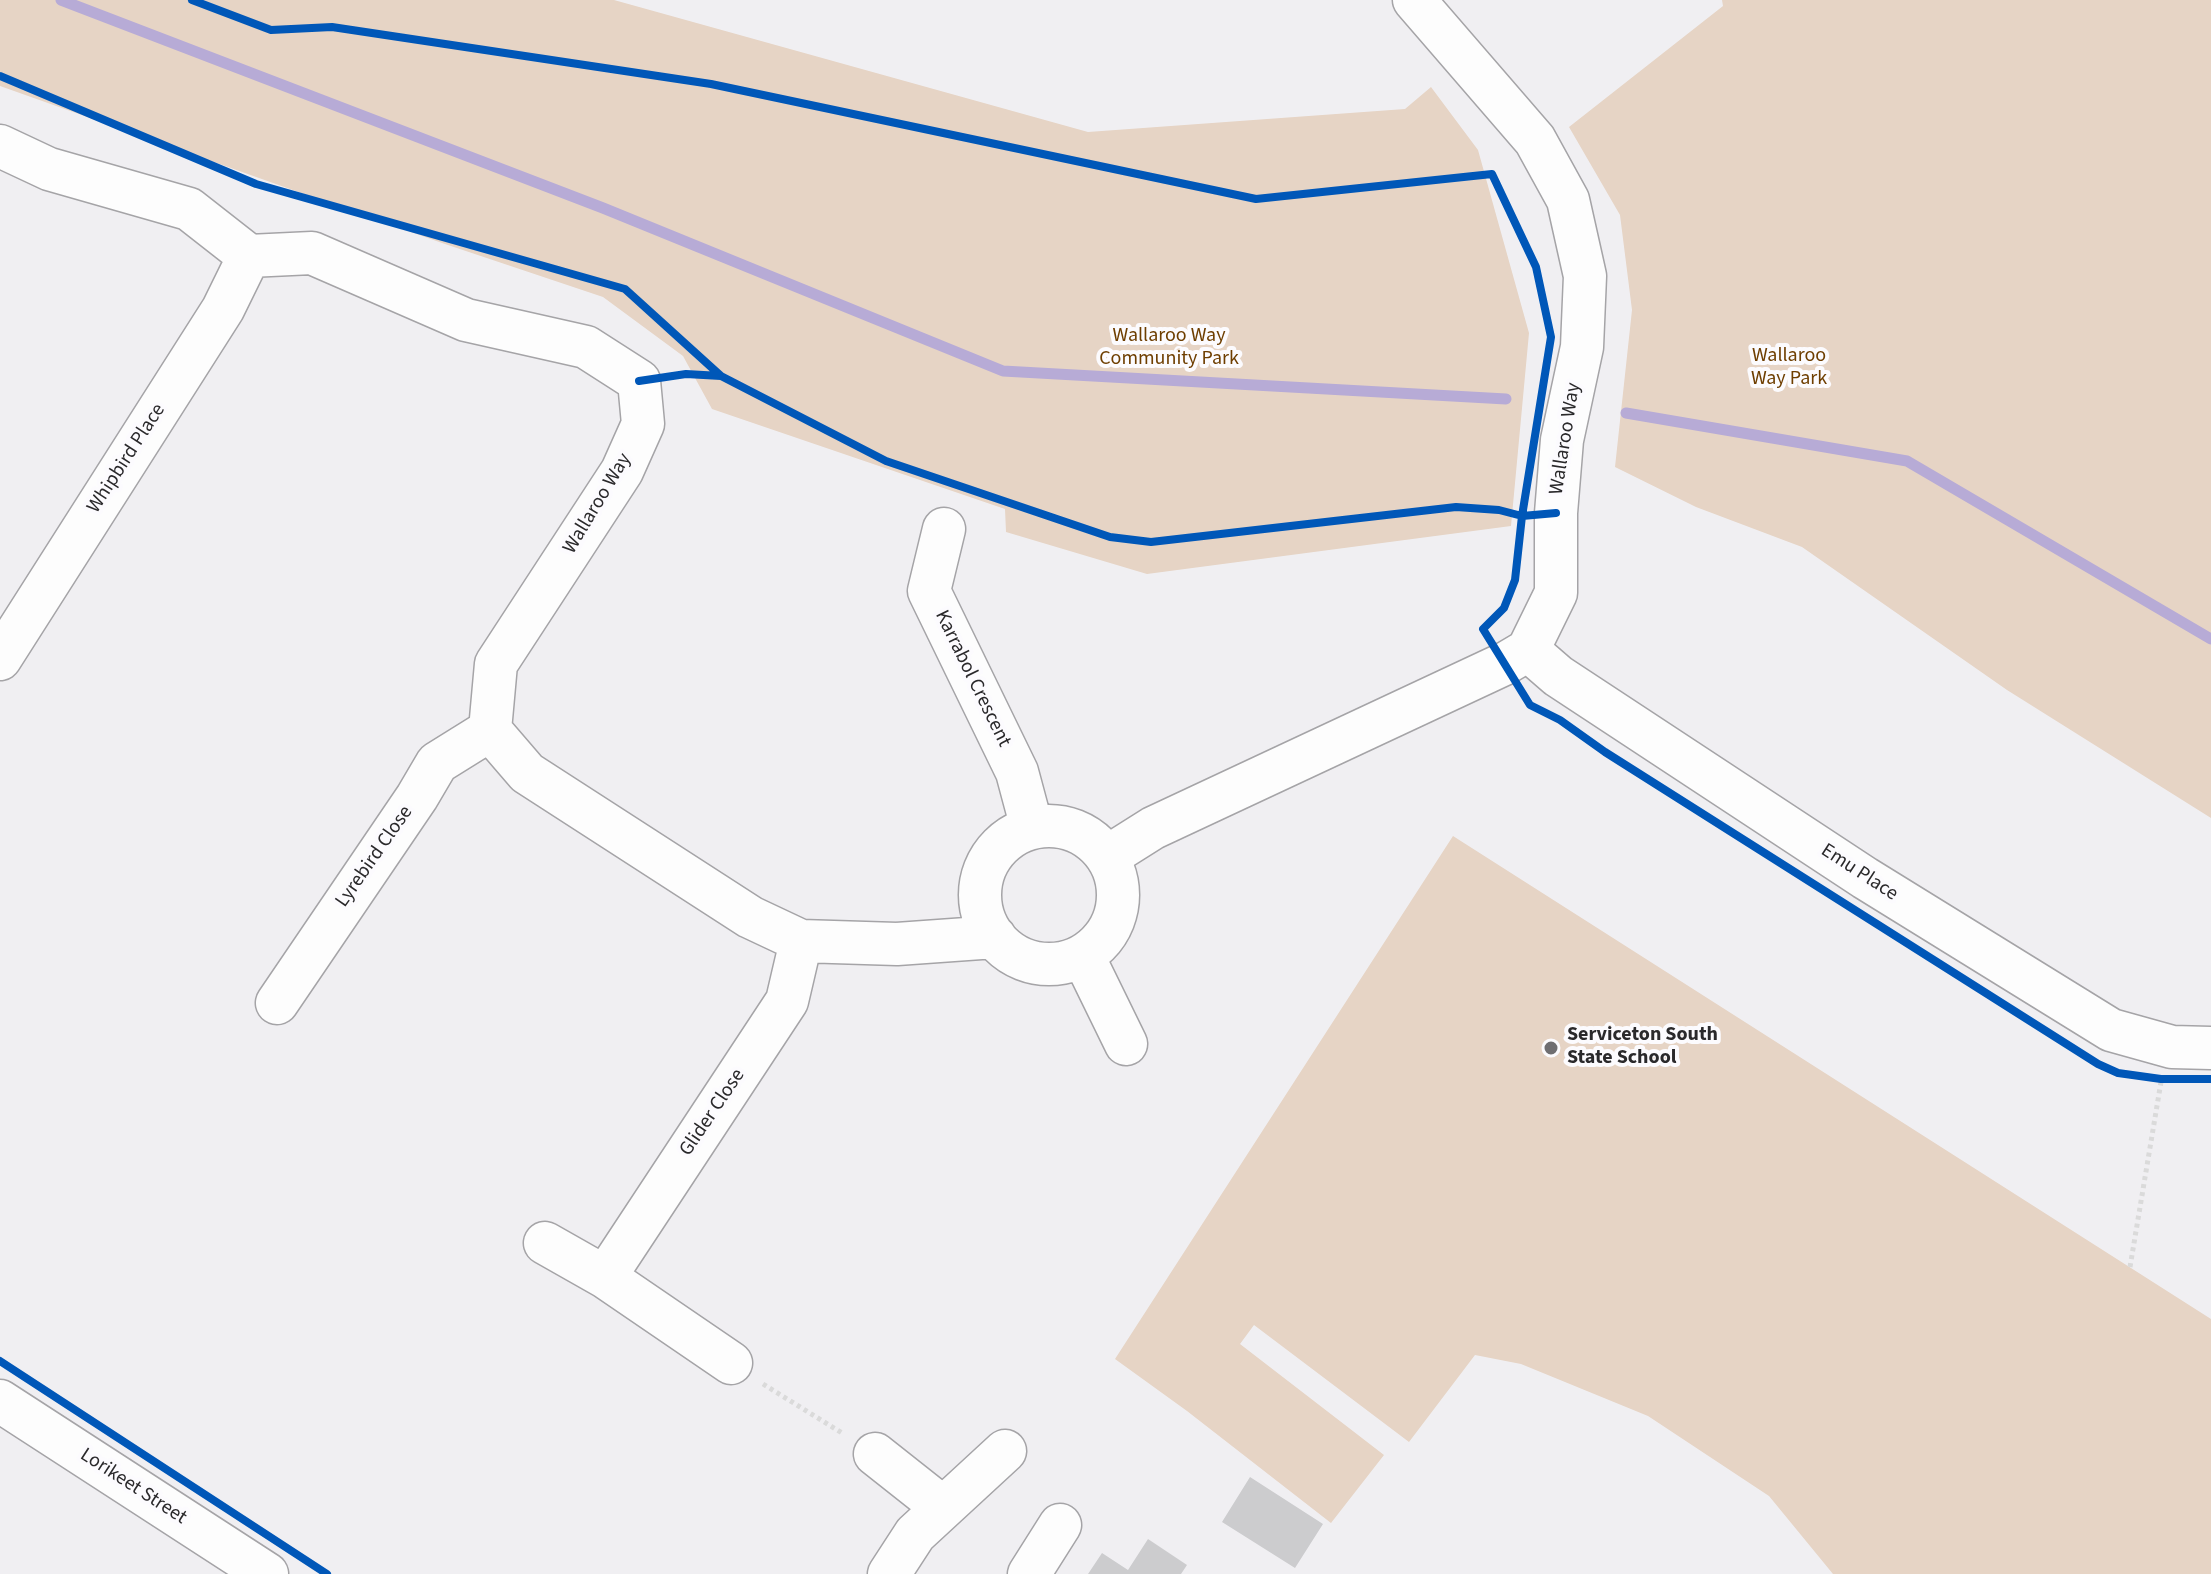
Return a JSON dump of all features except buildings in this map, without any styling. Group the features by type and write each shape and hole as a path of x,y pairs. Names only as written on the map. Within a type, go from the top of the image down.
{"street":[{"name":"Wallaroo Way","path":"1414,0 1535,140 1568,200 1585,276 1582,347 1561,454 1556,513 1556,593 1528,650"},
{"path":"0,146 49,169 189,209 249,256"},
{"name":"Wallaroo Way","path":"249,256 312,253 466,320 586,347 639,381 643,424 622,471 496,664 490,730"},
{"name":"Whipbird Place","path":"0,659 223,309 249,256"},
{"name":"Karrabol Crescent","path":"944,529 929,591 1017,772 1032,828"},
{"path":"1107,857 1153,828 1528,650"},
{"name":"Emu Place","path":"1528,650 1558,676 1865,878 2111,1030 2172,1047 2211,1048"},
{"path":"490,730 527,773 750,917 801,941 897,944 995,937"},
{"name":"Lyrebird Close","path":"277,1003 437,763 490,730"},
{"path":"1056,826 1074,831 1095,844 1112,866 1118,890 1115,916 1104,938 1083,956 1060,964 1030,961 1008,951 988,927 980,904 984,871 996,851 1021,831 1032,828 1056,826"},
{"name":"Glider Close","path":"605,1277 787,1001 801,941"},
{"path":"1083,956 1126,1044"},
{"path":"545,1243 605,1277 731,1363"},
{"name":"Lorikeet Street","path":"0,1401 267,1574"},
{"path":"889,1574 915,1534 1005,1451"},
{"path":"875,1454 942,1507"},
{"path":"1029,1574 1060,1525"}],"path":[{"path":"2147,1077 2174,1079"},
{"path":"2130,1267 2161,1079"},
{"path":"731,1363 875,1454"}],"green space":[{"name":"Wallaroo Way Community Park","path":"0,0 614,0 1088,132 1405,109 1431,87 1478,150 1529,333 1511,526 1147,574 1006,532 1005,509 712,409 683,356 603,297 0,86"},
{"name":"Wallaroo Way Park","path":"1722,0 2211,0 2211,818 2007,690 1802,547 1696,507 1615,467 1632,310 1620,215 1569,127 1723,6"},
{"name":"Serviceton South State School","path":"1453,836 2211,1319 2211,1574 1833,1574 1769,1496 1648,1416 1521,1364 1475,1355 1409,1442 1254,1325 1240,1344 1384,1455 1331,1523 1115,1359"}],"waterway":[{"path":"61,0 603,208 1003,371 1506,399"},
{"path":"1626,413 1907,461 2211,639"}],"cycle path":[{"path":"192,0 271,30 332,27 711,84 1256,199 1492,174 1536,267 1551,337 1522,516 1515,580 1504,608 1483,629 1530,705 1560,720 1605,752 2098,1064 2118,1073 2161,1079 2211,1079"},
{"path":"0,76 256,184 625,289 721,376"},
{"path":"639,381 686,374 721,376 886,461 1110,537 1151,542 1456,507 1499,510 1522,516 1556,513"},
{"path":"0,1361 327,1574"}],"place":[{"name":"Serviceton South State School","path":"1551,1048"}]}
